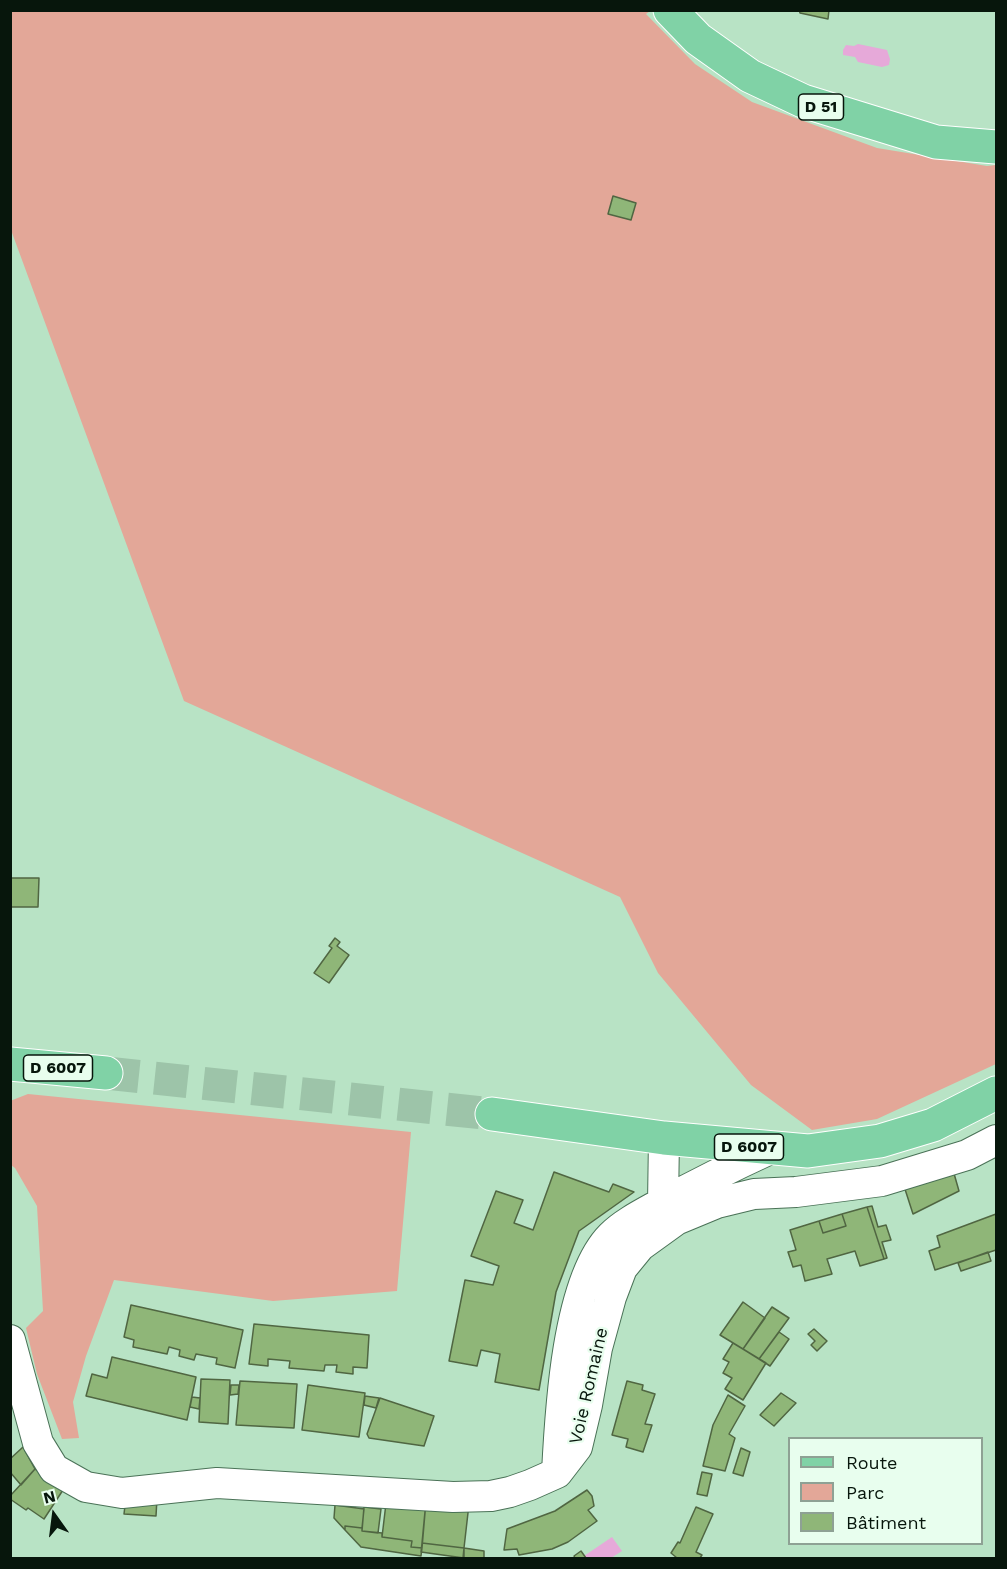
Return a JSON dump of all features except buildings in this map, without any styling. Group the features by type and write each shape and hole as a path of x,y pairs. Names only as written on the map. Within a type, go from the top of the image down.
{"main road":[{"name":"D 51","path":"670,10 698,39 750,76 803,101 936,142 996,147"},
{"name":"D 6007","path":"10,1064 106,1072"},
{"name":"D 6007","path":"492,1114 664,1138 808,1151 880,1141 933,1125 996,1093"}],"street":[{"path":"663,1203 664,1138"},
{"name":"Voie Romaine","path":"557,1473 577,1447 597,1348 611,1297 622,1268 640,1246 676,1220 717,1203 754,1194 807,1191 882,1181 967,1155 996,1140"},
{"path":"10,1340 38,1443 54,1469 86,1487 122,1493 217,1483 453,1497 491,1496 520,1488 557,1473 560,1419 569,1349 587,1273 611,1235 711,1176 770,1149"}],"green space":[{"path":"11,11 650,11 646,14 695,64 752,102 877,148 987,166 996,165 996,1064 877,1119 812,1130 751,1085 658,973 620,897 184,701 11,230"},
{"path":"28,1094 411,1132 397,1291 273,1301 114,1280 86,1356 73,1402 79,1438 62,1439 37,1374 26,1328 43,1311 37,1206 11,1165 10,1101"}],"shaded area":[{"path":"858,44 887,50 889,65 882,67 858,62 855,57 843,55 846,45"},
{"path":"612,1537 622,1551 611,1558 586,1558 584,1556"}],"tunnel":[{"path":"106,1073 492,1114"}]}
